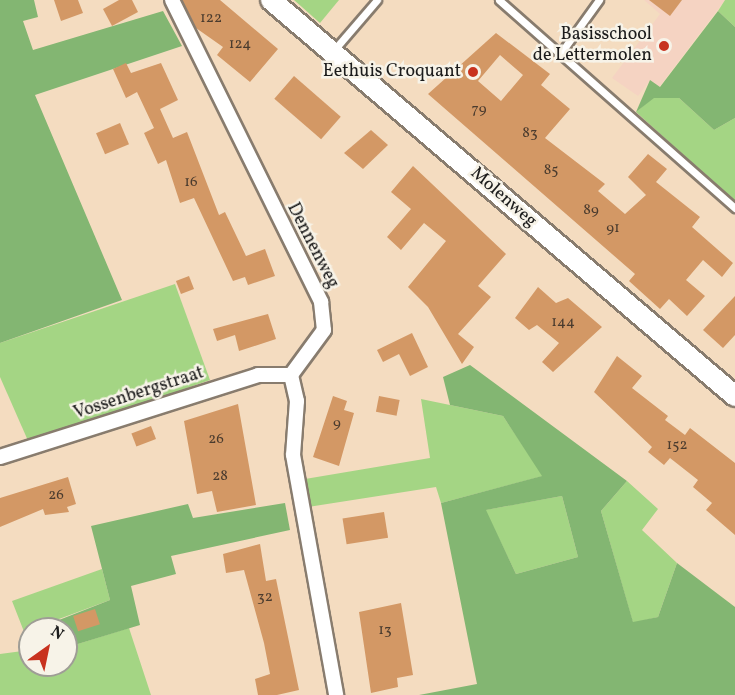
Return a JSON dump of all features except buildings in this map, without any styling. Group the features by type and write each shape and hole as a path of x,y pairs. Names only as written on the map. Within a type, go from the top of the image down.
{"street":[{"name":"Dennenweg","path":"172,0 321,302 324,330 291,375"},
{"name":"Molenweg","path":"271,0 735,396"},
{"name":"Vossenbergstraat","path":"0,457 258,375 291,375"},
{"path":"291,375 297,401 293,455 336,695"}],"lane":[{"path":"333,52 376,0"},
{"path":"499,0 735,208"},
{"path":"560,54 599,0"}],"shaded area":[{"name":"Basisschool de Lettermolen","path":"644,0 725,0 659,87 650,80 638,96 612,78 660,14"}],"green space":[{"path":"0,0 34,0 38,17 23,21 33,50 163,11 182,46 35,95 122,300 0,343"},
{"path":"294,0 339,0 320,23"},
{"path":"725,0 735,0 735,27 718,11"},
{"path":"718,11 735,27 735,118 714,130 679,98 654,98 636,112 650,80 660,87"},
{"path":"654,97 679,98 714,130 735,118 735,202 636,112"},
{"path":"175,284 210,380 29,443 0,377 0,343"},
{"path":"470,365 627,481 601,511 633,622 658,617 677,563 735,607 735,695 419,695 477,684 441,503 542,476 503,416 450,405 443,377","holes":["562,496 578,557 516,574 486,510"]},
{"path":"421,399 503,416 543,476 441,503 436,487 308,507 305,479 430,458"},
{"path":"627,481 658,509 642,530 677,563 658,617 633,623 601,511"},
{"path":"562,496 578,557 516,574 485,510"},
{"path":"285,503 290,530 171,556 176,574 131,586 140,625 78,644 78,617 67,617 110,600 91,526 188,504 193,518"},
{"path":"102,569 110,600 64,617 18,617 12,601"},
{"path":"129,628 151,695 0,695 0,654 18,652 18,677 78,677 78,644"}],"place":[{"name":"Basisschool de Lettermolen","path":"664,46"},
{"name":"Eethuis Croquant","path":"473,72"}]}
